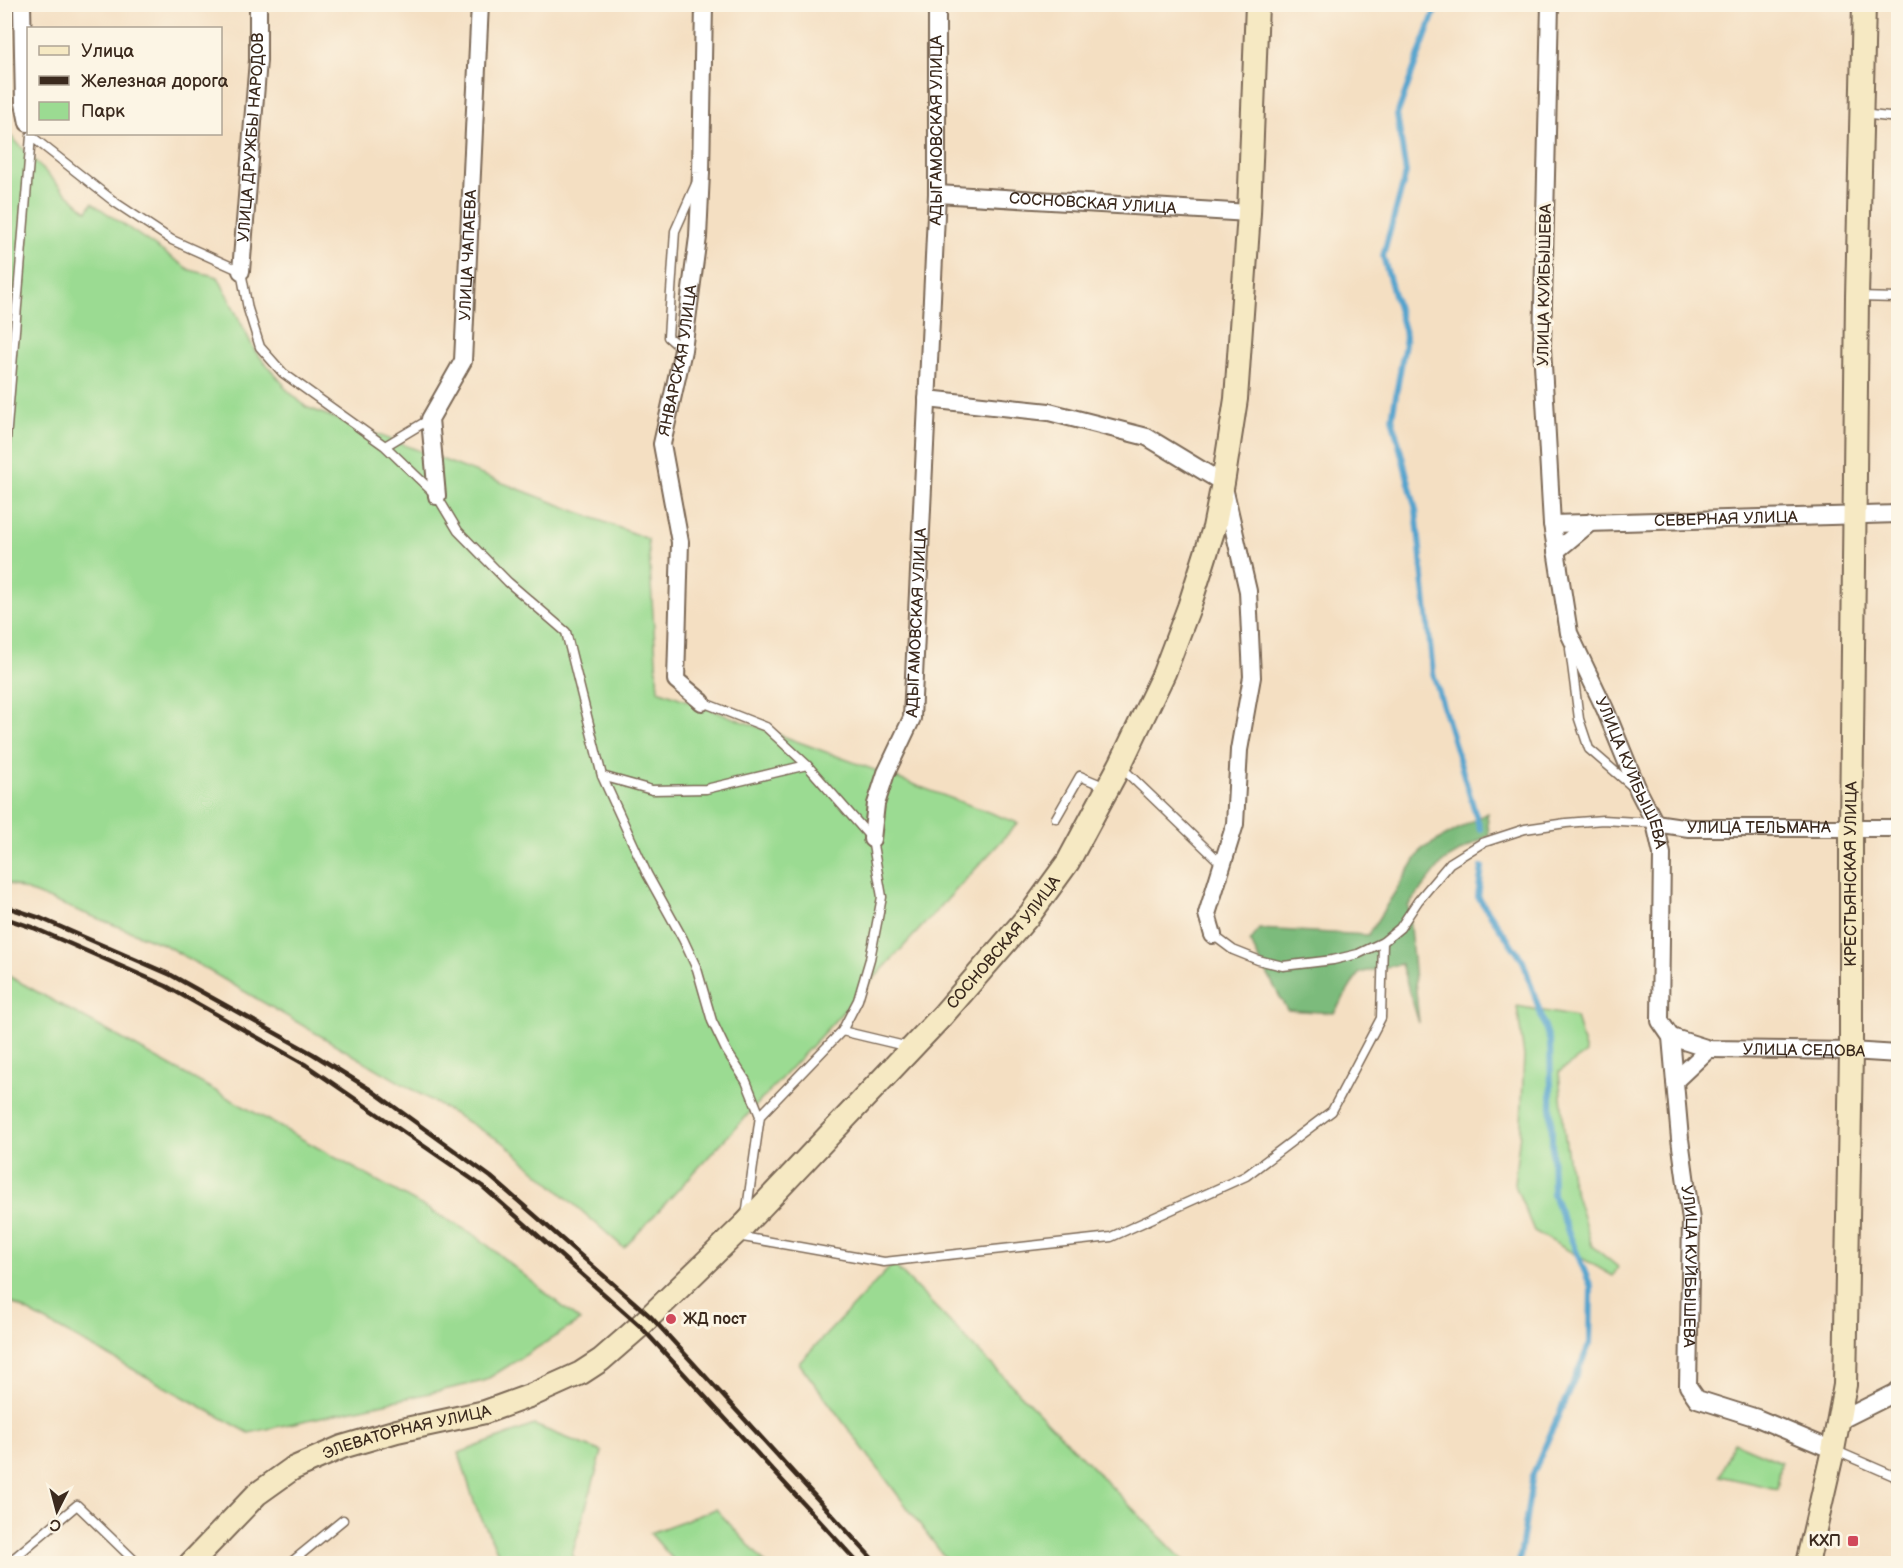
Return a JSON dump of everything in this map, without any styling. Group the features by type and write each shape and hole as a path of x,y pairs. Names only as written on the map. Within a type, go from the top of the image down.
{"main road":[{"name":"СОСНОВСКАЯ УЛИЦА","path":"646,1321 739,1230 912,1048 1030,913 1068,862 1120,765 1164,673 1189,607 1214,528 1236,399 1249,213 1257,4"},
{"name":"КРЕСТЬЯНСКАЯ УЛИЦА","path":"1807,1563 1833,1450 1845,1385 1851,1051 1854,515 1864,4"},
{"name":"ЭЛЕВАТОРНАЯ УЛИЦА","path":"189,1563 257,1494 292,1469 342,1447 397,1431 485,1412 532,1395 581,1373 601,1360 646,1321"}],"street":[{"path":"22,4 24,103 27,117"},
{"name":"УЛИЦА ДРУЖБЫ НАРОДОВ","path":"241,271 258,60 258,4"},
{"name":"УЛИЦА ЧАПАЕВА","path":"430,418 464,361 480,4"},
{"name":"ЯНВАРСКАЯ УЛИЦА","path":"702,702 676,680 680,542 662,444 683,350 698,237 704,4"},
{"name":"АДЫГАМОВСКАЯ УЛИЦА","path":"872,839 876,804 886,773 912,718 937,194 937,4"},
{"name":"УЛИЦА КУЙБЫШЕВА","path":"1550,4 1542,347 1552,524 1569,633 1655,823 1662,854 1660,1021 1671,1037 1680,1139 1691,1220 1688,1386 1697,1399 1757,1418 1833,1450"},
{"name":"СОСНОВСКАЯ УЛИЦА","path":"937,194 1249,213"},
{"path":"927,399 1049,412 1147,437 1223,483"},
{"path":"430,418 437,496"},
{"name":"СОСНОВСКАЯ УЛИЦА","path":"1213,935 1207,914 1235,824 1239,750 1252,677 1248,591 1223,483"},
{"name":"СЕВЕРНАЯ УЛИЦА","path":"1552,524 1899,514"},
{"path":"1556,550 1591,522"},
{"name":"УЛИЦА ТЕЛЬМАНА","path":"1655,823 1689,828 1899,828"},
{"name":"УЛИЦА СЕДОВА","path":"1671,1037 1709,1049 1899,1054"},
{"path":"1674,1081 1709,1049"},
{"path":"1839,1421 1897,1393"}],"lane":[{"path":"1861,114 1899,118"},
{"path":"5,452 30,135"},
{"path":"35,135 116,203 172,240 241,271 248,309 260,347 283,373 385,446 437,496 458,531 508,582 566,632 602,777 646,874 683,939 697,969 712,1021 726,1050 746,1081 760,1116 739,1230 884,1262 1111,1237 1246,1176 1332,1111 1381,1018 1383,942"},
{"path":"683,350 668,337 675,231 701,173"},
{"path":"1857,297 1899,298"},
{"path":"385,446 430,418"},
{"path":"1569,633 1579,719 1589,749 1639,792"},
{"path":"702,702 766,727 807,765 872,839 882,897 870,959 858,1000 842,1031 760,1116"},
{"path":"602,777 652,790 706,789 807,765"},
{"path":"1120,765 1223,864"},
{"path":"1056,818 1080,776 1108,788"},
{"path":"1213,935 1233,950 1258,960 1283,966 1358,954 1383,942 1400,927 1418,901 1450,863 1482,843 1525,830 1566,823 1603,820 1655,823"},
{"path":"842,1031 912,1048"},
{"path":"1833,1450 1897,1477"},
{"path":"7,1563 77,1505 138,1563"},
{"path":"289,1563 343,1520"}],"green space":[{"path":"4,129 62,189 87,211 92,203 190,270 218,277 255,351 283,386 306,407 648,539 658,690 1018,823 624,1248 504,1143 165,945 5,882"},
{"path":"1487,813 1489,835 1444,861 1408,906 1419,1023 1401,964 1359,973 1334,1013 1287,1010 1250,942 1259,929 1368,935 1422,849"},
{"path":"5,974 475,1235 580,1321 484,1381 249,1433 5,1299"},
{"path":"1517,1006 1576,1017 1586,1053 1559,1072 1571,1179 1592,1246 1618,1267 1613,1276 1534,1231 1514,1183 1521,1125 1524,1056"},
{"path":"893,1264 1186,1563 952,1563 945,1558 799,1363"},
{"path":"534,1425 602,1452 572,1555 579,1563 503,1563 475,1505 459,1453"},
{"path":"1734,1442 1781,1462 1777,1489 1720,1476"},
{"path":"716,1509 765,1563 676,1563 650,1533"}],"waterway":[{"path":"1448,4 1436,8 1397,115 1406,173 1383,256 1406,337 1392,418 1416,510 1433,673 1480,829"},
{"path":"1482,867 1478,897 1523,961 1550,1042 1553,1195 1591,1287 1590,1343 1533,1474 1519,1564"}],"railway":[{"path":"4,906 40,918 171,975 313,1054 371,1090 491,1177 651,1317 877,1564"},
{"path":"4,918 34,928 166,986 306,1065 482,1186 640,1326 859,1564"}],"place":[{"name":"ЖД пост","path":"671,1319"},
{"name":"КХП","path":"1853,1541"}]}
